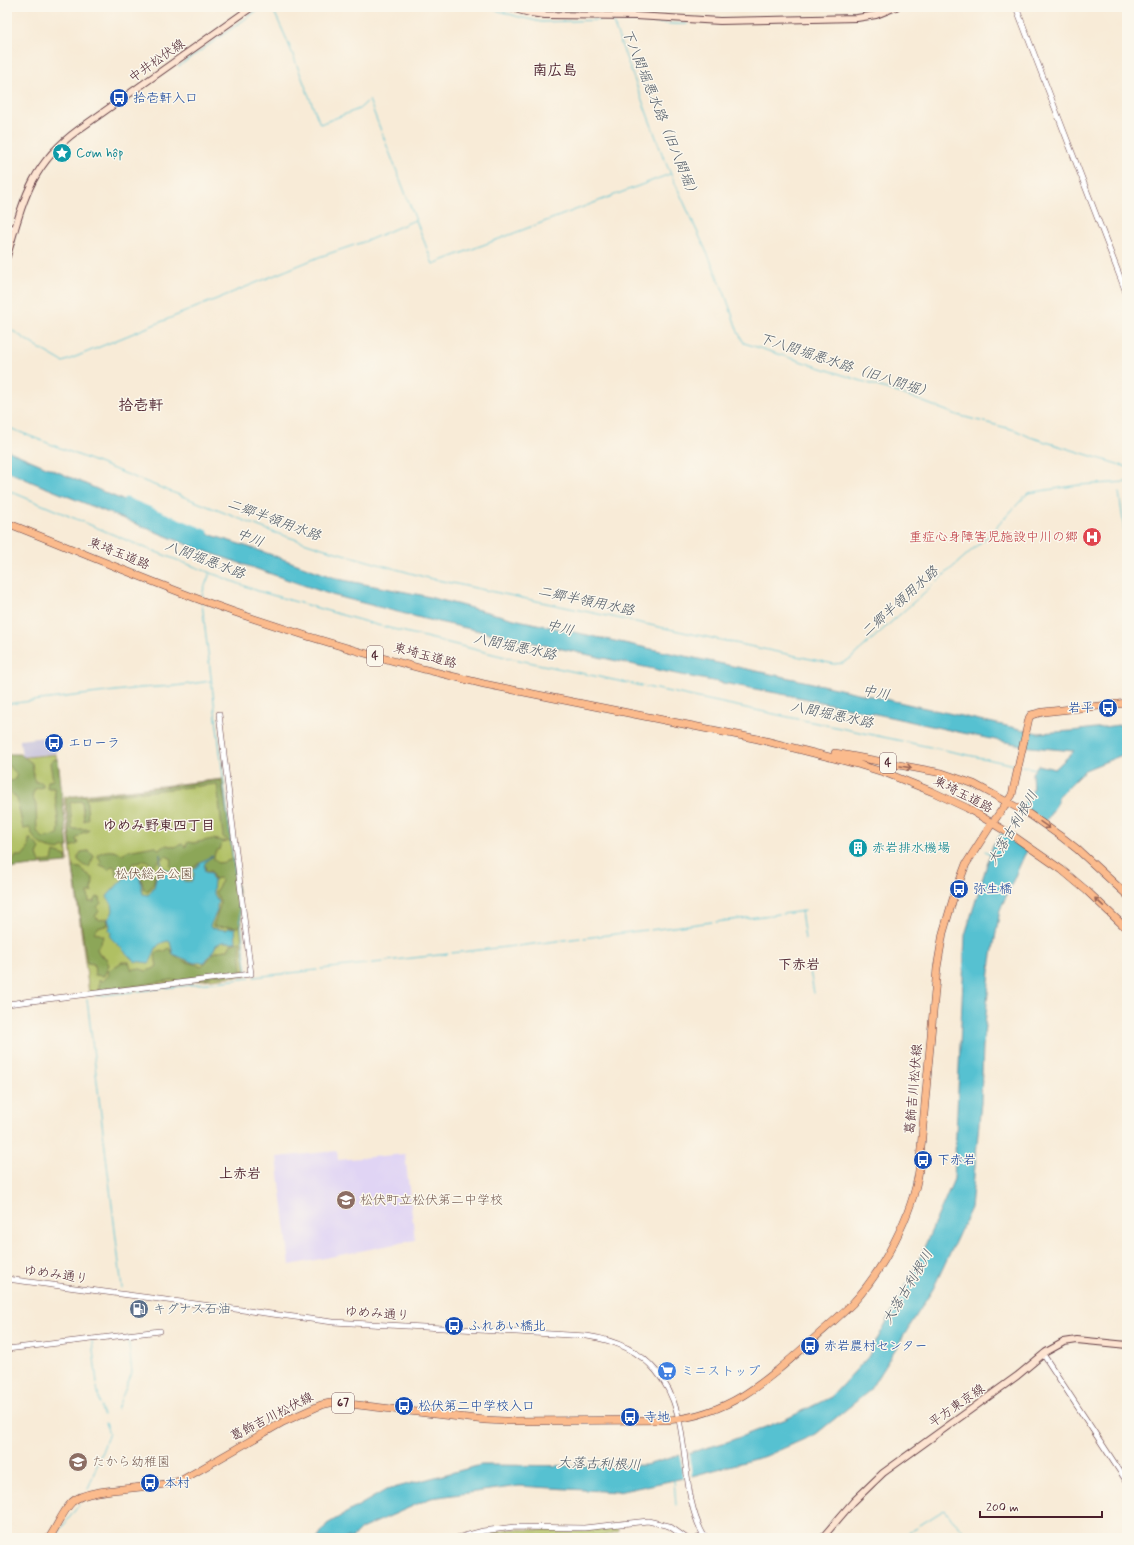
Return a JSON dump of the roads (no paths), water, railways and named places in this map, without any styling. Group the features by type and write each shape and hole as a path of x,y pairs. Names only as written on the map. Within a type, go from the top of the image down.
{"main road":[{"name":"中井松伏線","path":"7,256 33,180 45,160 62,142 252,7"},
{"path":"507,7 545,15 636,16 720,21 858,18 876,15 896,7"},
{"name":"東埼玉道路","path":"7,523 207,602 348,648 446,675 758,739 942,773 965,780 1042,823 1077,849 1127,895"},
{"name":"葛飾吉川松伏線","path":"49,1538 68,1507 79,1498 97,1493 169,1484 182,1480 273,1427 317,1407 330,1403 492,1421 616,1422 679,1419 705,1414 726,1405 750,1392 772,1376 860,1296 901,1229 913,1199 919,1170 941,941 951,904 961,876 973,852 1010,804 1028,722 1031,715 1036,713 1127,703"},
{"name":"東埼玉道路","path":"758,739 857,764 886,773 933,792 967,808 1029,846 1062,870 1087,891 1127,929"},
{"name":"平方東京線","path":"822,1538 853,1502 883,1473 1017,1376 1043,1354 1064,1342 1077,1340 1127,1345"}],"street":[{"path":"1016,7 1127,295"},
{"path":"7,226 15,229"},
{"path":"7,1004 251,974 219,714"},
{"name":"ゆめみ通り","path":"7,1280 320,1321 378,1326 596,1338 623,1345 645,1358 668,1387 676,1406 679,1419 691,1504 704,1536"},
{"path":"7,1349 160,1331"},
{"path":"1043,1354 1127,1482"},
{"path":"457,1538 483,1531 514,1527 584,1528 648,1521 669,1526 686,1538"},
{"path":"698,1538 704,1536"}],"water":[{"name":"大落古利根川","path":"7,450 180,525 261,551 338,579 421,595 518,620 1038,733 1072,731 1127,724 1127,753 1085,770 1057,798 1058,802 1024,856 1000,910 991,961 983,1046 981,1102 971,1208 933,1289 869,1391 816,1434 766,1456 688,1477 618,1492 519,1486 431,1498 361,1529 352,1538 317,1538 327,1524 386,1490 481,1465 646,1465 727,1442 786,1419 831,1397 868,1357 916,1266 954,1179 965,935 993,845 1033,790 1032,773 1038,765 1055,769 1074,751 1031,747 803,698 681,675 425,619 332,595 196,548 7,471"},
{"path":"213,856 206,861 204,867 205,872 211,873 212,879 214,880 213,892 218,901 217,911 210,926 211,928 226,930 229,928 235,928 236,942 222,942 216,945 205,962 194,963 173,954 170,942 163,942 157,947 149,963 134,961 110,937 111,933 109,930 110,926 108,919 113,908 107,897 108,895 124,878 135,872 139,874 143,894 148,895 154,887 158,870 161,867 160,859 164,868 182,880 188,882 192,881 194,875 193,870 205,860"}],"waterway":[{"path":"179,66 262,7"},
{"path":"272,7 287,40 320,124 359,109 369,100 433,264 670,174"},
{"path":"486,7 541,22 600,20"},
{"name":"下八間堀悪水路（旧八間堀）","path":"607,7 609,13"},
{"name":"下八間堀悪水路（旧八間堀）","path":"611,17 664,159 713,266 738,332 744,343 908,396 957,415 1015,430 1030,437 1127,467"},
{"path":"616,20 687,24"},
{"path":"7,327 63,362 319,257 369,240 415,220"},
{"name":"二郷半領用水路","path":"7,427 273,532 325,549 428,578 834,664 843,663 851,658 990,534 1028,493 1079,485 1127,482"},
{"name":"八間堀悪水路","path":"7,490 143,547 258,591 377,625 505,657 1015,765"},
{"path":"1119,492 1127,550"},
{"name":"中川","path":"126,501 205,533"},
{"path":"202,598 210,573"},
{"path":"202,603 247,973"},
{"path":"7,704 211,681"},
{"name":"八間堀悪水路","path":"1022,766 1036,769"},
{"name":"大落古利根川","path":"985,851 990,854"},
{"path":"801,911 805,939"},
{"path":"782,914 805,911"},
{"path":"716,922 779,914"},
{"path":"650,930 712,922"},
{"path":"584,938 646,930"},
{"path":"518,946 580,938"},
{"path":"452,953 515,946"},
{"path":"386,961 448,954"},
{"path":"321,969 383,962"},
{"path":"809,965 814,993"},
{"path":"254,977 317,970"},
{"path":"96,996 250,978"},
{"path":"87,999 122,1288"},
{"path":"117,1409 132,1373 128,1337"},
{"path":"92,1341 97,1383"},
{"path":"97,1387 100,1404"},
{"path":"101,1407 103,1415"},
{"path":"88,1489 109,1433 105,1423"},
{"path":"674,1480 676,1505"},
{"path":"54,1538 79,1505"},
{"path":"920,1525 944,1510 971,1538"},
{"path":"899,1538 917,1528"}],"place":[{"name":"拾壱軒入口","path":"119,98"},
{"name":"Cơm hộp","path":"62,153"},
{"name":"重症心身障害児施設中川の郷","path":"1092,537"},
{"name":"岩平","path":"1108,708"},
{"name":"エローラ","path":"54,743"},
{"name":"赤岩排水機場","path":"858,848"},
{"name":"弥生橋","path":"959,889"},
{"name":"下赤岩","path":"923,1160"},
{"name":"松伏町立松伏第二中学校","path":"346,1200"},
{"name":"キグナス石油","path":"139,1309"},
{"name":"ふれあい橋北","path":"454,1326"},
{"name":"赤岩農村センター","path":"810,1346"},
{"name":"ミニストップ","path":"667,1371"},
{"name":"松伏第二中学校入口","path":"404,1406"},
{"name":"寺地","path":"630,1417"},
{"name":"たから幼稚園","path":"78,1462"},
{"name":"本村","path":"150,1483"}],"district":[{"name":"南広島","path":"555,71"},
{"name":"拾壱軒","path":"141,406"},
{"name":"ゆめみ野東四丁目","path":"159,826"},
{"name":"下赤岩","path":"799,965"},
{"name":"上赤岩","path":"240,1174"}],"park label":[{"name":"松伏総合公園","path":"154,874"}]}
